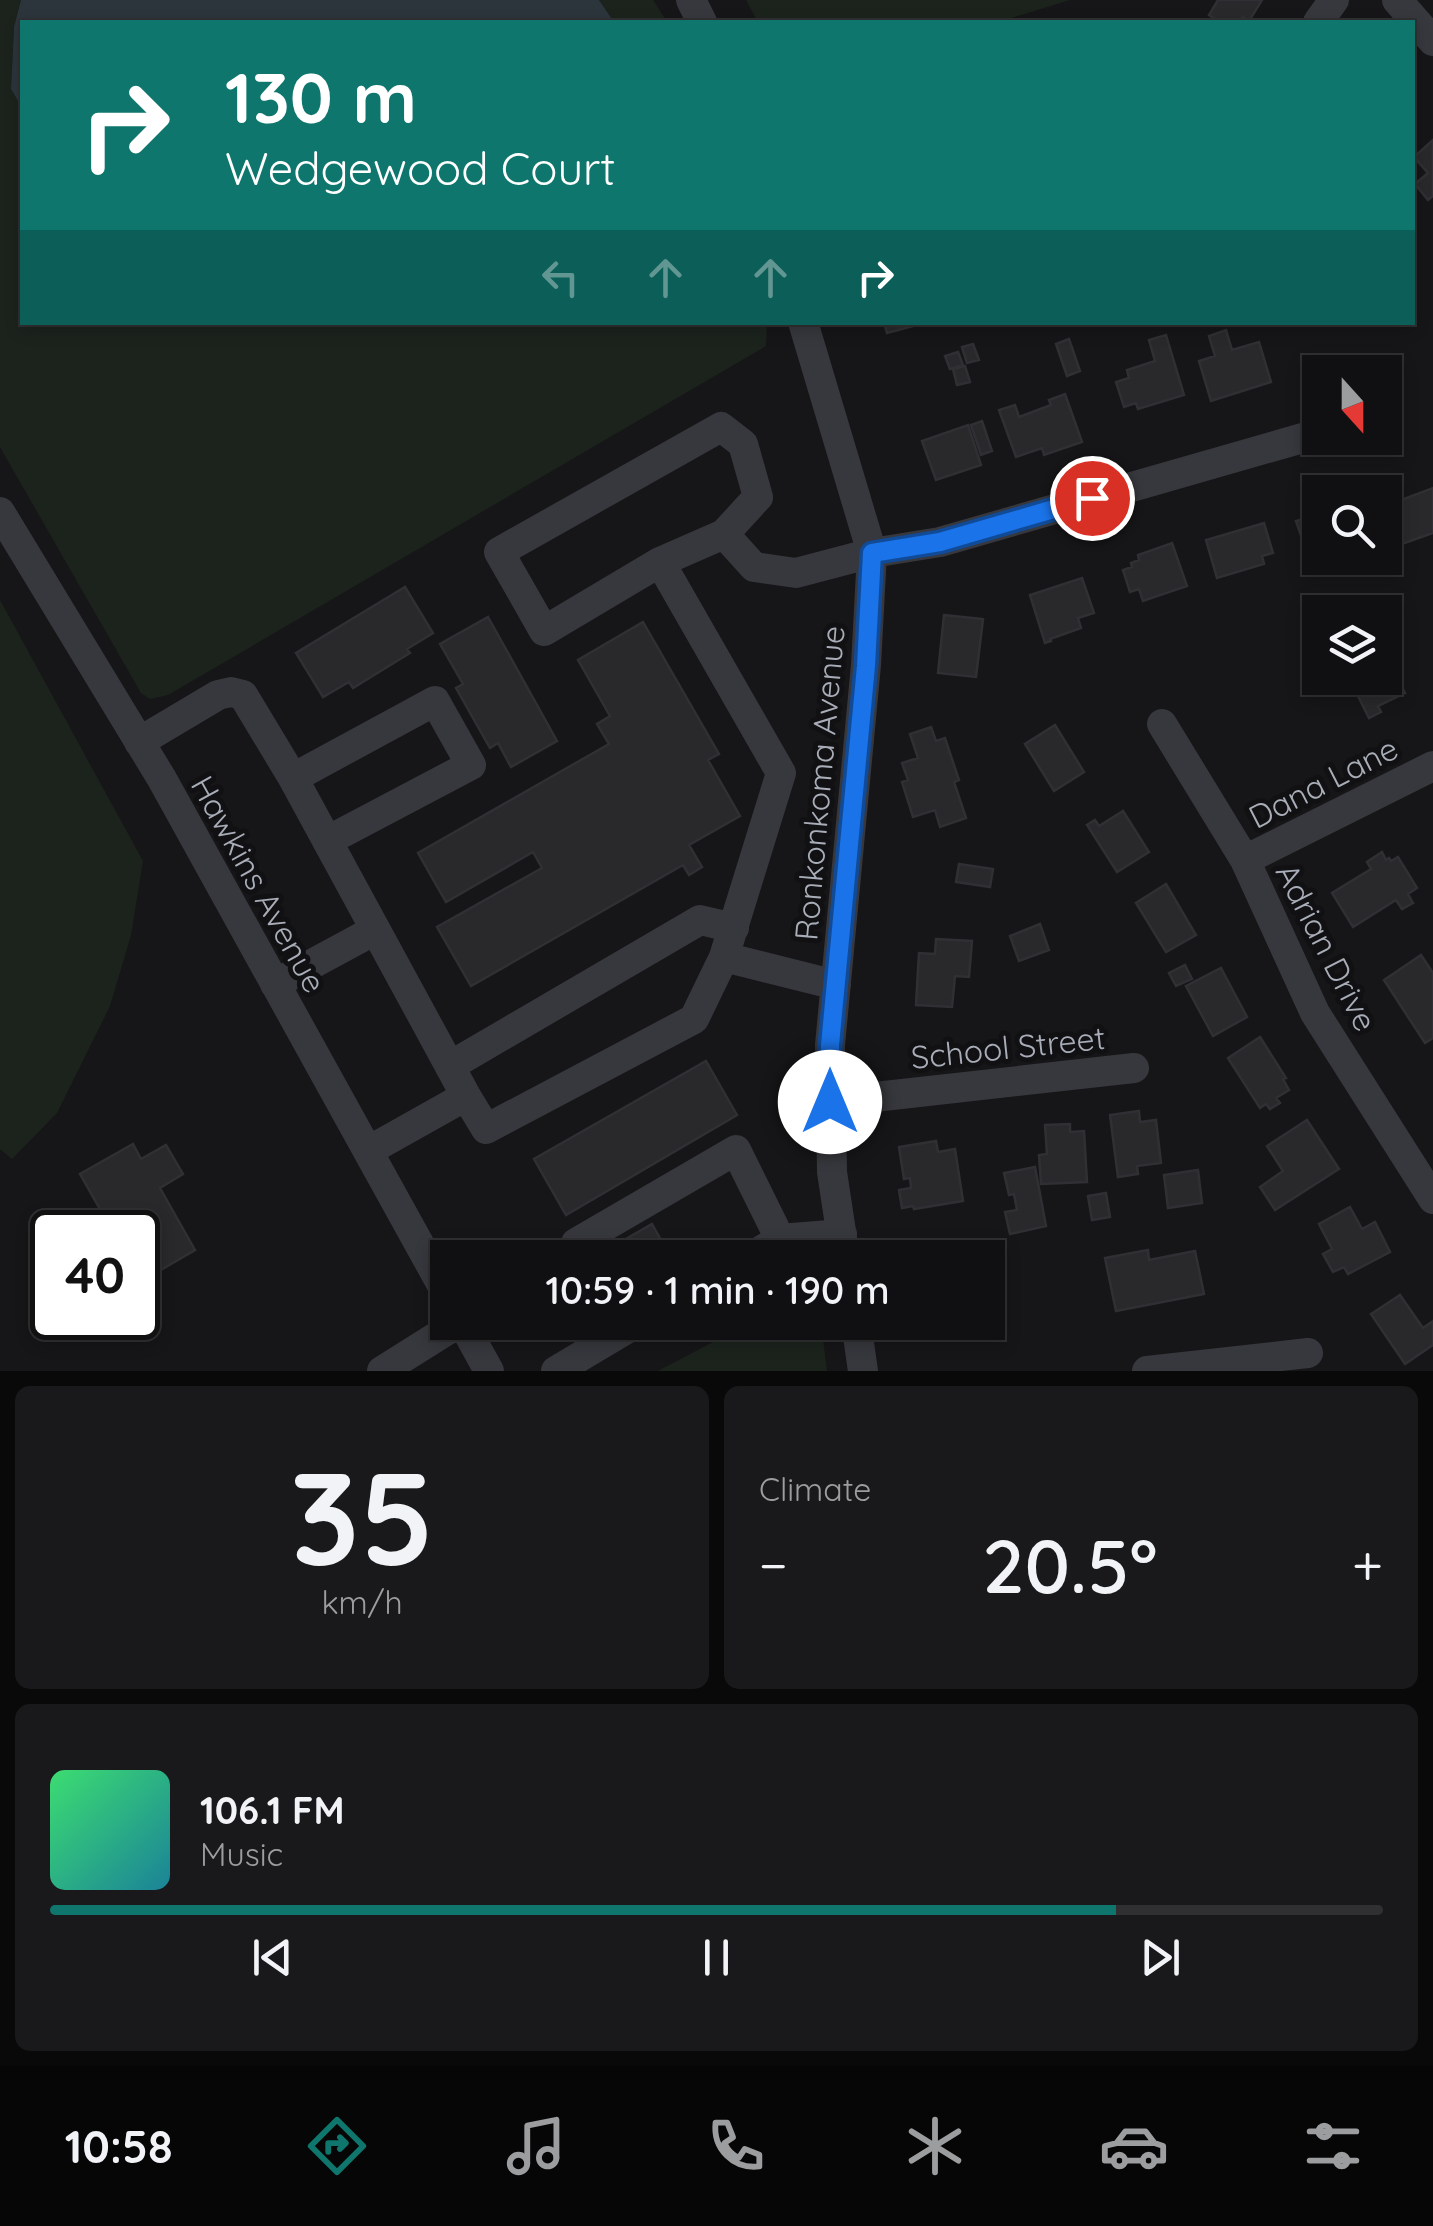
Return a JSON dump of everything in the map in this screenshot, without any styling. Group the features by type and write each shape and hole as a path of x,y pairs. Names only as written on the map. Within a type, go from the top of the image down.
{"street":[{"path":"1396,0 1414,20"},
{"path":"1415,21 1433,41"},
{"name":"Ronkonkoma Avenue","path":"804,325 872,553 866,666 830,1045 832,1172 843,1240"},
{"path":"721,427 743,444 758,497 724,534 660,562 544,631 500,552 721,427"},
{"path":"724,534 754,567 796,573 872,553 940,542 1302,438"},
{"name":"Hawkins Avenue","path":"0,512 139,742 430,1264"},
{"path":"139,742 218,695 243,695 293,778 486,1129 694,1019 734,928 781,773 660,562"},
{"path":"293,778 435,701 471,765 327,841"},
{"name":"Adrian Drive","path":"1162,724 1246,860 1316,1013 1433,1200"},
{"name":"Dana Lane","path":"1246,860 1433,766"},
{"path":"450,1066 700,920 734,928"},
{"path":"275,984 376,930"},
{"path":"724,957 836,985"},
{"name":"School Street","path":"830,1102 1134,1068"},
{"path":"368,1152 466,1096"},
{"path":"583,1240 736,1150 780,1239 789,1240"},
{"path":"382,1371 432,1340"},
{"path":"471,1340 489,1371"},
{"path":"556,1371 608,1340"},
{"path":"859,1340 864,1371"},
{"path":"1147,1371 1308,1353"}],"shaded area":[{"path":"0,0 21,0 14,27 11,89 20,105 20,325 767,325 766,346 168,695 150,699 141,693 0,447"},
{"path":"21,0 599,0 613,20 20,20 20,105 11,89 14,27"},
{"path":"599,0 653,0 666,20 613,20"},
{"path":"746,0 1070,0 1005,20 757,20"},
{"path":"0,600 143,861 131,935 110,1006 57,1113 12,1159 0,1149"},
{"path":"717,1340 823,1340 827,1371 658,1371"}],"building":[{"path":"1218,0 1262,0 1250,20 1217,20 1209,15"},
{"path":"1433,140 1433,196 1428,200 1415,184 1428,173 1415,156"},
{"path":"885,325 917,325 887,333"},
{"path":"1226,330 1232,350 1259,342 1271,382 1211,401 1199,361 1215,356 1209,336"},
{"path":"1166,335 1184,395 1138,409 1136,403 1124,407 1116,382 1129,378 1127,370 1155,361 1149,340"},
{"path":"1069,339 1080,371 1067,376 1056,344"},
{"path":"973,344 979,360 967,363 962,347"},
{"path":"958,352 963,365 950,369 945,356"},
{"path":"965,366 970,382 957,385 953,369"},
{"path":"1065,394 1082,442 1044,455 1042,448 1016,457 999,410 1015,405 1019,417 1051,405 1049,400"},
{"path":"982,421 992,451 981,455 971,425"},
{"path":"968,425 981,465 936,480 922,441"},
{"path":"1433,488 1433,533 1402,544 1402,500"},
{"path":"1264,523 1273,553 1262,556 1264,564 1217,578 1206,540"},
{"path":"1172,543 1187,586 1143,601 1139,589 1130,592 1123,570 1139,560 1138,555"},
{"path":"1082,578 1094,613 1078,618 1081,628 1045,643 1030,595"},
{"path":"405,587 433,633 407,649 410,653 353,688 349,682 323,697 296,653"},
{"path":"944,615 983,619 976,677 938,673"},
{"path":"488,617 557,741 511,767 498,743 490,748 456,688 463,684 440,644"},
{"path":"643,622 719,754 708,760 740,816 689,845 702,867 689,875 683,865 471,986 437,927 542,868 533,852 446,902 418,853 609,744 597,724 610,716 578,660"},
{"path":"1358,695 1401,695 1378,706 1381,712 1369,718"},
{"path":"1055,725 1084,772 1054,791 1025,744"},
{"path":"931,727 936,741 945,738 966,818 940,827 935,810 913,817 902,782 908,780 902,763 918,758 910,734"},
{"path":"1123,811 1149,852 1117,872 1087,825 1095,820 1099,826"},
{"path":"1382,852 1386,860 1398,857 1417,888 1408,894 1413,903 1402,909 1396,900 1353,927 1332,893 1371,869 1367,862"},
{"path":"959,864 993,869 990,887 956,882"},
{"path":"1166,884 1196,935 1166,952 1136,903"},
{"path":"1040,924 1049,950 1019,961 1010,936"},
{"path":"936,939 972,941 969,977 955,976 952,1007 916,1005 919,953 935,954"},
{"path":"1421,955 1433,973 1433,1038 1425,1043 1384,980"},
{"path":"1185,965 1192,979 1176,986 1169,973"},
{"path":"1221,968 1247,1017 1213,1036 1186,986"},
{"path":"1260,1037 1286,1078 1283,1079 1289,1090 1276,1098 1280,1103 1270,1109 1266,1104 1260,1108 1228,1058"},
{"path":"706,1061 737,1115 566,1215 534,1159"},
{"path":"1139,1111 1140,1122 1156,1120 1161,1163 1137,1166 1138,1174 1118,1177 1110,1115"},
{"path":"1307,1120 1339,1169 1275,1210 1260,1187 1283,1171 1267,1146"},
{"path":"1070,1124 1070,1132 1084,1131 1087,1182 1041,1184 1039,1155 1047,1154 1045,1125"},
{"path":"936,1141 938,1152 955,1149 963,1201 902,1208 899,1190 911,1188 910,1178 904,1179 899,1147"},
{"path":"133,1144 141,1159 166,1145 183,1174 160,1188 195,1250 160,1270 160,1210 100,1210 80,1174"},
{"path":"1035,1167 1046,1226 1010,1234 1005,1212 1017,1210 1004,1173"},
{"path":"1198,1170 1202,1203 1168,1208 1164,1175"},
{"path":"1106,1193 1110,1217 1092,1220 1088,1196"},
{"path":"1350,1207 1362,1229 1375,1222 1390,1252 1348,1274 1344,1267 1333,1272 1323,1254 1332,1249 1319,1224"},
{"path":"652,1224 661,1240 624,1240"},
{"path":"1148,1250 1149,1260 1195,1251 1204,1294 1116,1311 1105,1258"},
{"path":"1400,1295 1423,1328 1433,1321 1433,1345 1405,1364 1371,1314"}],"route":[{"path":"830,1102 830,1045 866,666 872,553 940,542 1092,498"}]}
